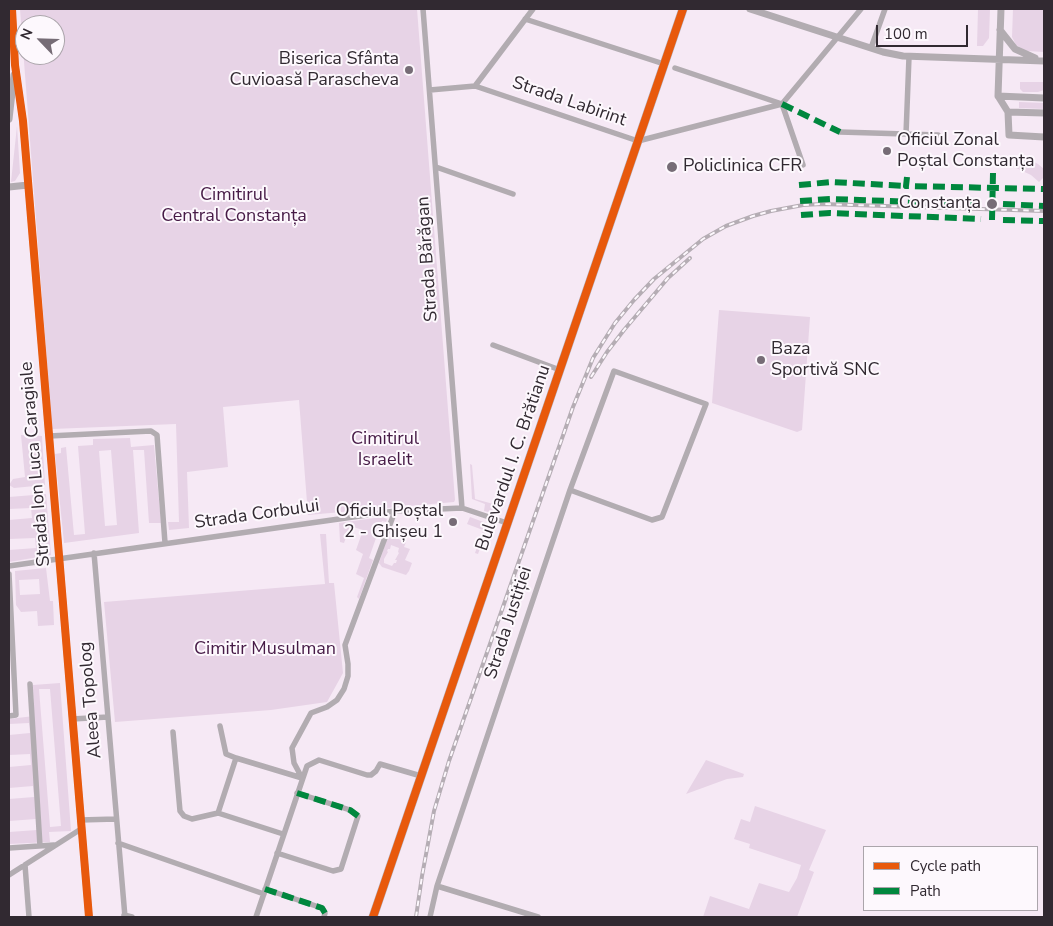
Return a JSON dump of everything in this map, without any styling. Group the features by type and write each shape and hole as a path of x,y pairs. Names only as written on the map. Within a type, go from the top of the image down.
{"main road":[{"name":"Bulevardul I. C. Brătianu","path":"373,917 683,9"}],"street":[{"name":"Strada Ion Luca Caragiale","path":"12,9 15,65 28,185 88,917"},
{"name":"Strada Bărăgan","path":"423,9 462,508"},
{"path":"475,86 533,9"},
{"path":"750,9 871,48 909,57 1043,61"},
{"path":"782,104 860,9"},
{"path":"871,48 885,9"},
{"path":"1000,9 998,96 1008,112 1009,135 1044,137"},
{"path":"526,19 664,64"},
{"path":"9,20 13,30"},
{"path":"1000,30 1015,49 1043,61"},
{"path":"906,134 909,57"},
{"path":"9,119 15,65"},
{"path":"675,68 782,104"},
{"name":"Strada Labirint","path":"430,90 475,86 638,141 782,104"},
{"path":"998,96 1044,98"},
{"path":"782,104 803,166"},
{"path":"1008,112 1044,113"},
{"path":"840,132 938,135"},
{"path":"436,168 513,194"},
{"path":"9,187 28,185"},
{"path":"493,345 560,370"},
{"name":"Strada Justiției","path":"430,917 437,886 570,490 614,371 706,404 662,517 652,520 570,490"},
{"path":"49,436 151,431 157,435 165,543"},
{"name":"Strada Corbului","path":"9,566 395,511 462,508 507,523"},
{"path":"302,778 294,763 292,748 311,713 327,707 337,700 344,689 348,676 345,645 395,511"},
{"name":"Aleea Topolog","path":"94,554 124,916 132,917"},
{"path":"9,574 16,715 9,716"},
{"path":"30,684 40,846"},
{"path":"72,719 108,717"},
{"path":"220,726 226,754 302,778"},
{"path":"173,732 180,811 184,816 192,819 218,813 283,834"},
{"path":"218,813 236,758"},
{"path":"256,917 307,766 319,760 366,775 372,775 380,764 421,776"},
{"path":"277,853 333,871 341,869 358,816 350,810 297,793"},
{"path":"80,820 116,819"},
{"path":"9,875 81,829"},
{"path":"118,843 322,908 324,915"},
{"path":"9,848 56,845"},
{"path":"25,865 29,917"},
{"path":"437,886 538,917"}],"green space":[{"name":"Cimitirul Central Constanța","path":"20,9 417,9 454,502 308,515 299,400 223,407 228,467 187,472 189,528 169,530 168,522 179,522 176,424 52,429 24,65 65,65 65,15 20,15"},
{"path":"978,9 990,9 989,38 983,46 977,46"},
{"path":"1013,9 1044,9 1044,52 1026,51 1016,45 1012,37"},
{"path":"1020,82 1044,82 1044,90 1023,92 1020,89"},
{"path":"1019,102 1044,103 1044,109 1019,108"},
{"path":"17,126 20,173 15,181 11,182"},
{"path":"1016,156 1027,158 1038,164 1044,169 1044,177 1039,182 1031,175 1016,168"},
{"name":"Baza Sportivă SNC","path":"719,310 810,317 802,430 797,432 712,403"},
{"path":"21,435 42,436 45,485 14,488 9,485 13,479 25,477"},
{"path":"130,438 131,447 154,445 161,523 149,523 144,450 133,450 139,533 64,543 55,454 61,453 61,448 66,447 74,535 85,534 78,446 93,445 93,439","holes":["111,450 117,525 105,526 99,451"]},
{"path":"470,464 472,465 475,499 497,505 492,513 484,511 485,504 472,499"},
{"path":"46,494 51,555 9,562 9,550 36,548 35,538 9,539 9,520 32,518 31,508 9,509 9,497"},
{"path":"382,517 387,519 386,522 382,521 369,558 373,560 359,599 357,597 364,578 356,574 363,554 356,550 363,530 350,526 344,543 340,542 339,523"},
{"path":"470,517 488,525 478,554 475,553 483,530 467,524"},
{"name":"Cimitir Musulman","path":"320,534 326,534 329,583 334,583 343,673 327,702 271,710 115,722 104,602 325,584"},
{"path":"388,535 406,542 404,547 410,549 405,560 412,563 406,575 382,567 379,563","holes":["391,545 399,548 399,553 395,560 397,560 396,563 392,566 384,563 387,551"]},
{"path":"46,568 50,601 53,601 54,625 38,626 37,611 21,612 16,605 15,571","holes":["39,579 40,594 20,595 19,580"]},
{"path":"60,683 71,831 49,832 50,842 9,844 9,832 37,830 36,819 9,821 9,799 34,797 33,786 9,788 9,767 31,765 30,754 9,755 9,735 30,733 29,723 9,724 9,719 34,716 33,685","holes":["39,689 50,689 61,826 50,827"]},
{"path":"706,760 744,774 743,777 727,779 686,794"},
{"path":"755,806 826,830 809,870 814,872 797,917 703,917 710,896 749,909 759,883 789,892 797,878 801,865 749,848 750,844 734,839 741,819 750,822"}],"railway":[{"path":"416,917 434,811 449,761 573,407 593,358 615,323 634,300 654,279 703,239 726,226 771,211 803,205 822,204 1044,211"},
{"path":"591,377 624,330 668,278 690,258"}],"marked path":[{"path":"782,104 840,132"},
{"path":"992,220 993,173"},
{"path":"907,177 906,186 1044,189"},
{"path":"799,185 832,182 906,186"},
{"path":"800,201 830,199 981,204"},
{"path":"1003,204 1044,206"},
{"path":"801,215 830,213 981,219"},
{"path":"1003,220 1044,221"},
{"path":"297,793 350,810 358,816"},
{"path":"265,889 322,908 325,913"}],"cycle path":[{"path":"12,9 15,65 23,121 89,917"},
{"path":"373,917 683,9"}],"place":[{"name":"Biserica Sfânta Cuvioasă Parascheva","path":"409,70"},
{"name":"Oficiul Zonal Poștal Constanța","path":"887,151"},
{"name":"Policlinica CFR","path":"672,167"},
{"name":"Constanța","path":"992,204"},
{"name":"Baza Sportivă SNC","path":"761,360"},
{"name":"Oficiul Poștal 2 - Ghișeu 1","path":"453,522"}],"park label":[{"name":"Cimitirul Israelit","path":"385,450"}]}
